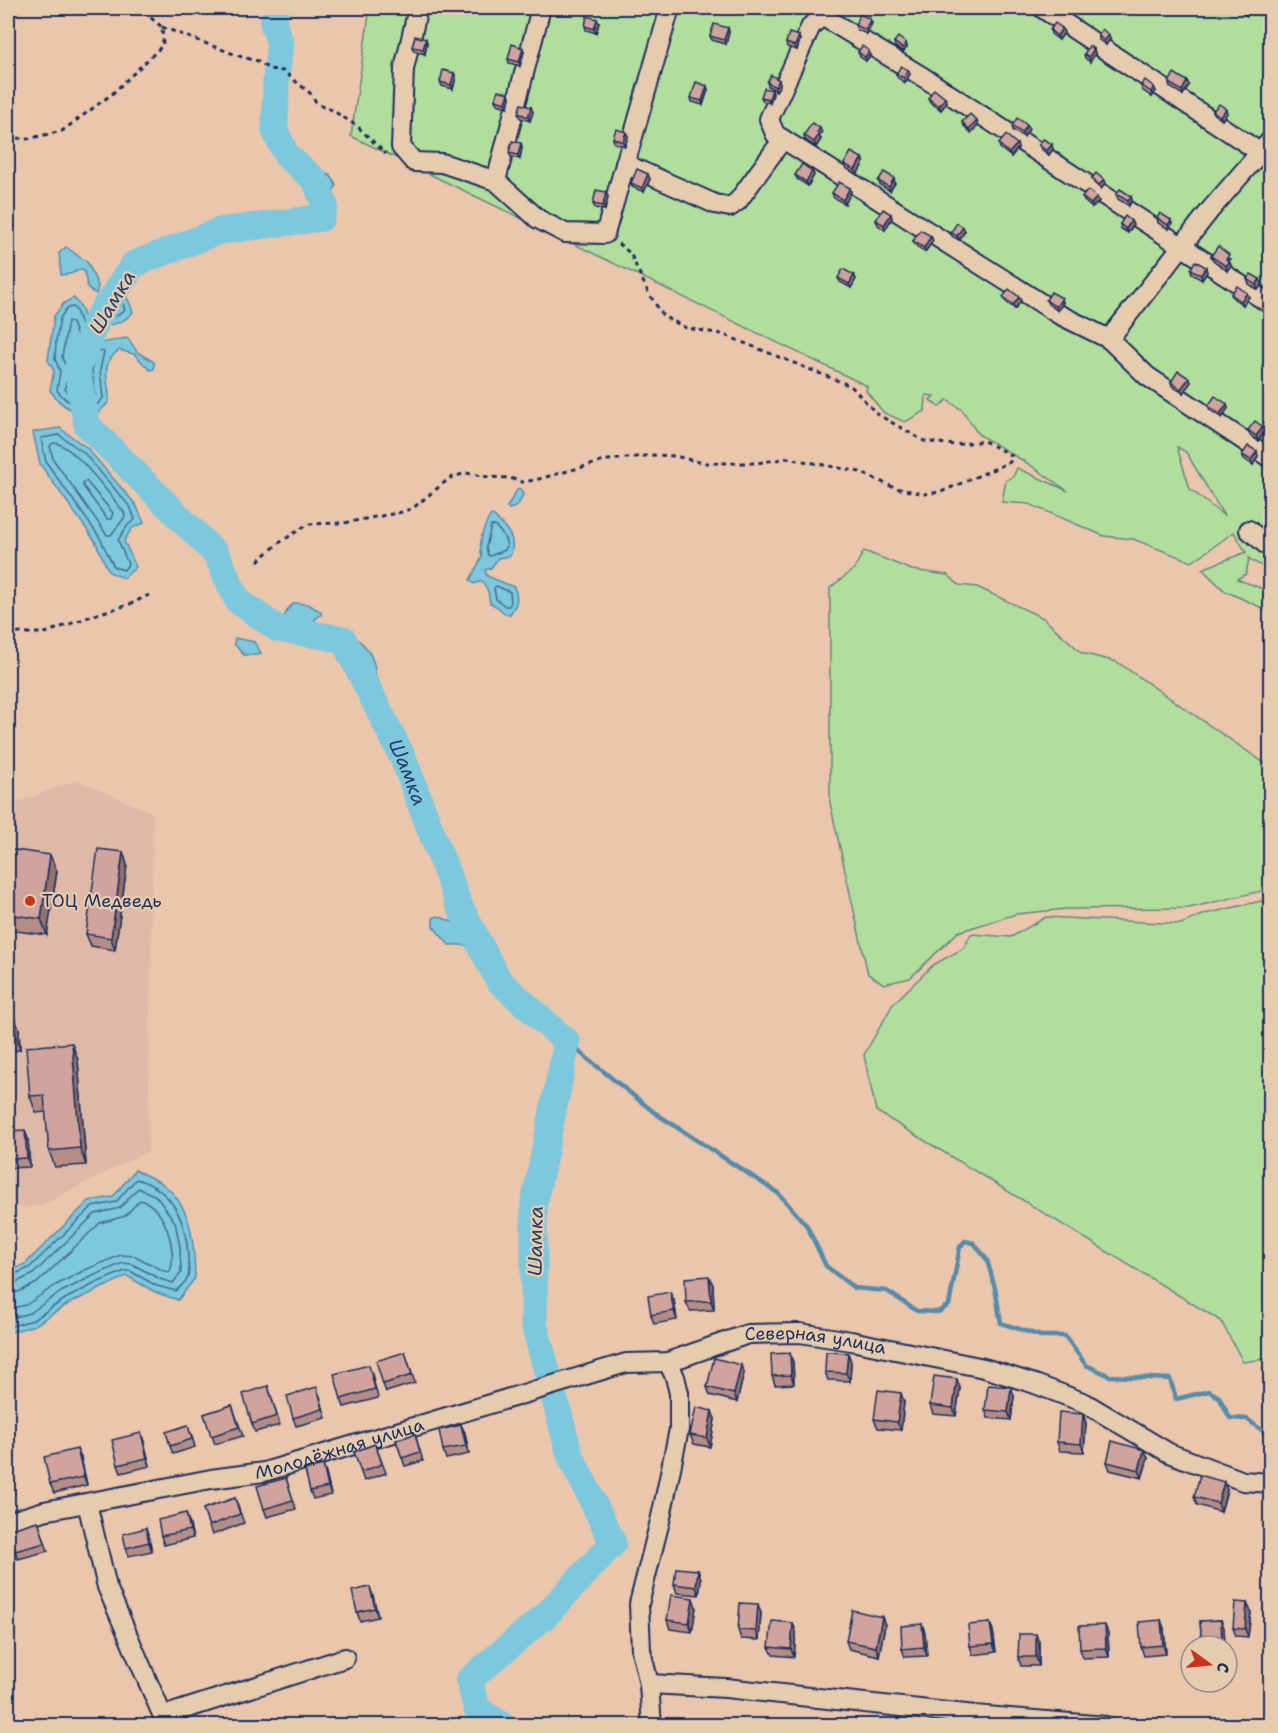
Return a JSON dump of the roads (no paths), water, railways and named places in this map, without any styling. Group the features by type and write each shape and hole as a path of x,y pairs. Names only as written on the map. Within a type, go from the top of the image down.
{"street":[{"path":"418,8 404,69 401,147 414,162 442,163 496,181 538,219 566,233 605,234 670,8"},
{"path":"496,181 541,8"},
{"path":"1042,8 1268,151 1211,209 1109,339"},
{"path":"1270,304 924,77 822,16 812,26 770,119 775,134 1058,314 1109,339 1147,376 1270,458"},
{"path":"625,164 715,204 730,207 738,201 783,139"},
{"path":"1250,530 1270,548"},
{"name":"Северная улица","path":"668,1362 748,1334 800,1333 851,1341 984,1368 1035,1384 1085,1403 1169,1453 1243,1481 1270,1483"},
{"path":"652,1725 649,1684 641,1650 639,1604 661,1517 679,1429 679,1393 668,1362"},
{"name":"Молодёжная улица","path":"8,1522 44,1511 211,1479 264,1472 626,1363 668,1362"},
{"path":"87,1503 107,1587 165,1721 345,1658"},
{"path":"649,1684 726,1688 975,1715 1106,1725"}],"water":[{"path":"284,155 299,167 326,173 334,180 336,186 333,191 324,194 321,192 316,178 310,176 298,179 295,177 284,166"},
{"path":"66,247 88,263 98,286 96,294 88,289 82,269 61,275 59,253"},
{"path":"110,288 123,293 133,312 120,322 104,325 107,305 103,296"},
{"path":"74,298 81,307 93,343 128,338 137,352 154,362 154,369 150,370 134,354 119,350 107,367 109,402 98,413 71,409 60,402 50,390 54,371 48,360 54,316 64,303"},
{"path":"60,428 87,448 136,505 144,523 132,528 124,541 136,567 124,578 109,572 95,541 40,464 33,432"},
{"path":"520,489 523,494 520,502 509,509 507,507 517,490"},
{"path":"493,515 509,533 512,550 510,556 498,558 491,568 485,570 487,576 514,587 516,601 510,614 505,614 490,603 488,591 482,581 474,584 470,580 482,557 483,531 490,516"},
{"path":"294,603 308,604 321,612 321,615 316,618 314,624 299,620 281,623"},
{"path":"235,638 254,642 261,653 244,655 234,644"},
{"path":"355,638 365,647 372,659 375,672 373,685 364,684 360,671 360,658 350,642 350,639"},
{"path":"438,916 460,925 469,938 483,937 486,945 449,945 433,926 433,918"},
{"path":"135,1170 165,1186 174,1195 187,1216 194,1253 195,1278 178,1300 155,1292 127,1276 68,1304 35,1325 8,1333 8,1272 25,1264 89,1201 113,1197"}],"waterway":[{"name":"Шамка","path":"276,8 273,24 280,42 276,80 275,131 287,156 315,180 325,205 321,218 219,231 134,264 98,317 77,370 87,425 216,554 238,601 278,629 343,639 403,758 459,905 499,981 567,1042 534,1204 534,1324 570,1455 613,1543 546,1615 469,1680 477,1709 503,1726"},
{"path":"567,1042 655,1113 778,1193 807,1226 826,1266 854,1288 887,1291 917,1311 938,1312 949,1305 960,1247 965,1241 974,1243 987,1260 1001,1323 1041,1336 1065,1336 1086,1365 1110,1376 1170,1379 1176,1399 1209,1391 1219,1397 1230,1418 1247,1419 1263,1431 1270,1447"}],"place":[{"name":"ТОЦ Медведь","path":"30,901"}]}
